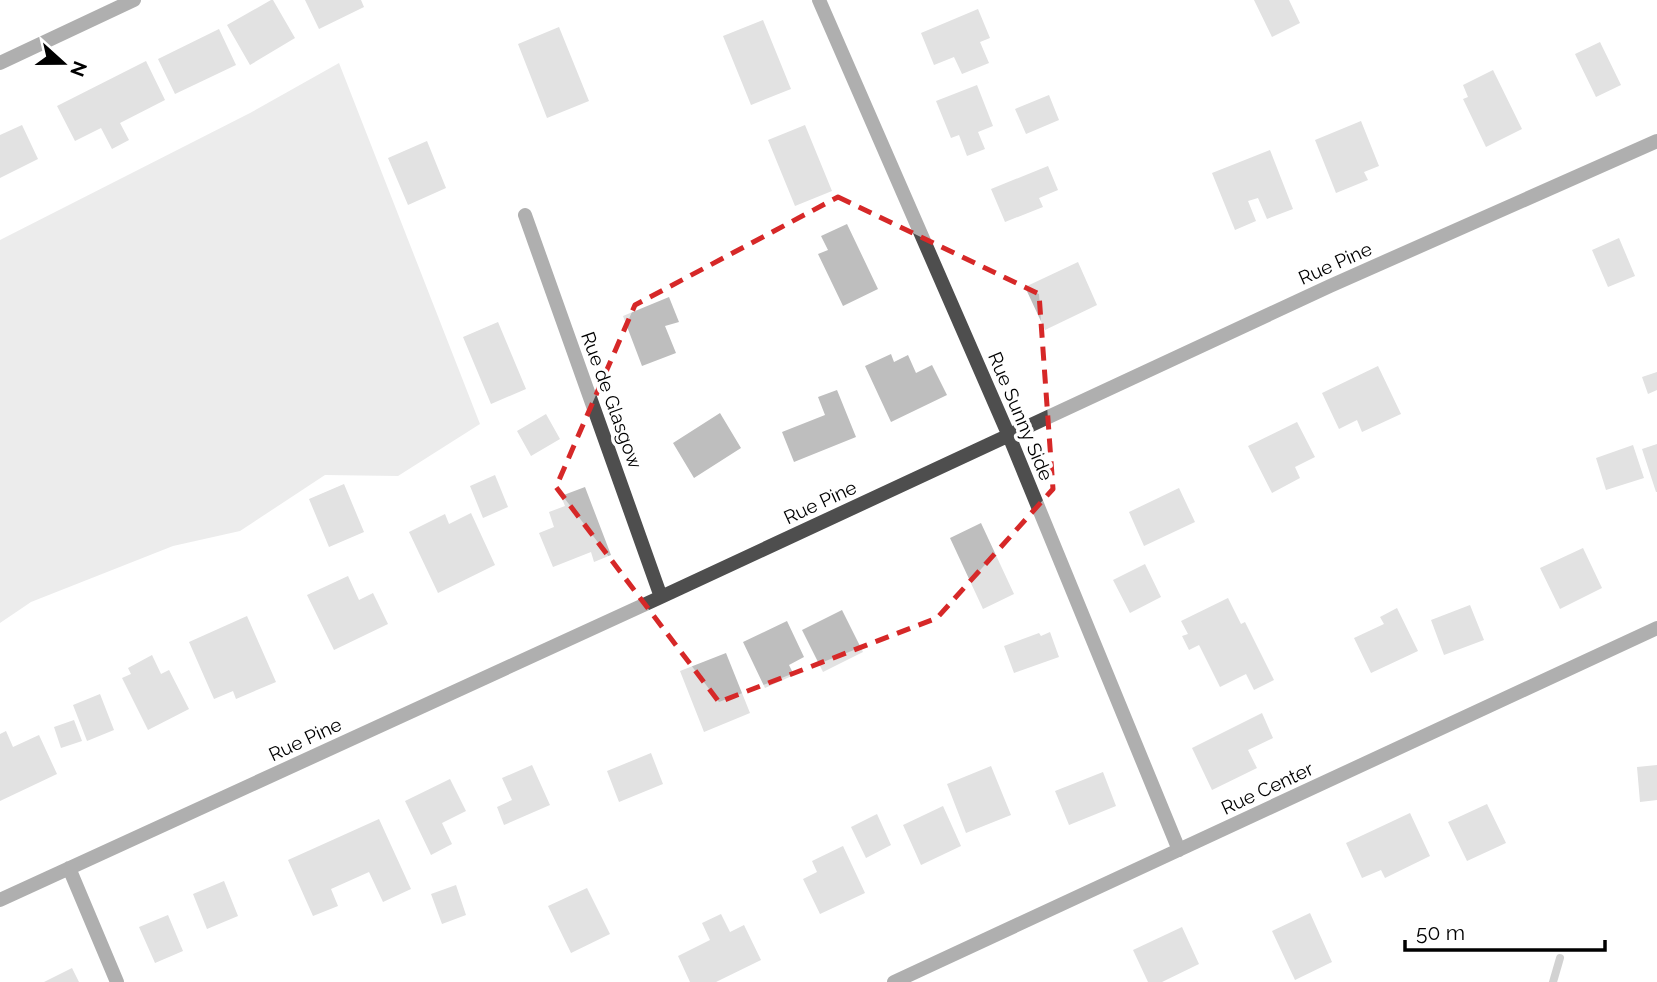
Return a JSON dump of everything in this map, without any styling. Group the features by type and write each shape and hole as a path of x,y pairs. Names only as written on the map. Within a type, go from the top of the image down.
{"street":[{"path":"0,63 134,0"},
{"name":"Rue Sunny Side","path":"819,0 1009,436 1180,850"},
{"name":"Rue Pine","path":"0,900 662,597 1330,286 1657,141"},
{"name":"Rue de Glasgow","path":"526,215 662,597"},
{"name":"Rue Center","path":"894,982 1657,628"},
{"path":"69,868 117,982"}],"highlighted area":[{"path":"838,197 1039,294 1053,489 937,618 719,702 556,487 635,305"}],"shaded area":[{"path":"339,63 480,424 398,476 325,475 240,531 173,546 31,602 0,623 0,240 250,113"}],"building":[{"path":"271,0 295,38 250,65 227,25"},
{"path":"305,0 361,0 364,7 319,29"},
{"path":"1254,0 1289,0 1300,23 1272,37"},
{"path":"978,9 990,38 980,42 989,63 962,74 954,57 934,65 921,33"},
{"path":"763,20 791,89 751,105 723,36"},
{"path":"559,27 589,101 547,118 518,44"},
{"path":"219,29 236,65 175,94 158,59"},
{"path":"1600,42 1621,85 1596,97 1575,54"},
{"path":"146,61 165,100 120,123 129,140 112,149 101,128 75,141 57,106"},
{"path":"1493,70 1522,129 1486,147 1463,99 1468,97 1463,85"},
{"path":"977,85 993,126 978,132 985,149 967,156 959,135 951,138 936,101"},
{"path":"1049,95 1059,120 1026,134 1015,109"},
{"path":"1361,121 1379,166 1364,172 1368,180 1336,193 1315,140"},
{"path":"22,125 38,159 0,178 0,135"},
{"path":"805,125 832,191 795,206 768,140"},
{"path":"427,141 446,188 408,205 388,158"},
{"path":"1270,150 1293,209 1267,219 1258,198 1248,201 1256,221 1235,230 1212,173"},
{"path":"1048,166 1058,190 1039,198 1043,207 1005,222 991,189"},
{"path":"847,224 878,289 843,306 818,254 828,250 821,236"},
{"path":"1619,238 1635,276 1608,287 1592,250"},
{"path":"1078,262 1097,305 1045,330 1025,287"},
{"path":"669,297 679,322 665,326 676,353 642,366 623,316"},
{"path":"498,322 526,389 491,404 463,337"},
{"path":"891,354 894,362 908,355 916,373 932,365 947,395 891,422 865,366"},
{"path":"1378,366 1401,414 1362,432 1357,420 1339,429 1322,393"},
{"path":"1657,372 1657,390 1648,394 1642,377"},
{"path":"837,390 856,437 794,462 782,432 825,415 818,397"},
{"path":"720,413 741,448 694,478 673,443"},
{"path":"546,414 560,439 531,456 517,431"},
{"path":"1297,422 1315,457 1295,467 1300,478 1272,493 1248,446"},
{"path":"1657,444 1657,492 1656,492 1642,449"},
{"path":"1633,445 1644,478 1606,490 1596,458"},
{"path":"495,475 508,507 483,518 470,486"},
{"path":"344,484 364,532 329,547 309,499"},
{"path":"585,487 611,555 594,562 591,552 553,567 539,533 554,527 549,512 565,506 561,496"},
{"path":"1179,488 1195,522 1144,546 1129,512"},
{"path":"471,513 495,565 438,593 409,532 445,514 449,524"},
{"path":"981,523 1014,594 983,609 950,538"},
{"path":"1583,548 1602,588 1560,609 1540,568"},
{"path":"1145,564 1161,597 1130,613 1113,580"},
{"path":"348,576 359,600 373,593 388,624 334,650 307,595"},
{"path":"1228,598 1241,624 1245,622 1274,680 1254,690 1246,674 1220,687 1199,645 1189,650 1182,636 1188,634 1181,621"},
{"path":"1470,605 1484,640 1444,655 1431,620"},
{"path":"1397,608 1418,651 1371,673 1354,638 1384,624 1380,617"},
{"path":"842,610 863,652 823,672 802,630"},
{"path":"247,616 276,682 236,699 233,691 214,699 189,642"},
{"path":"787,621 804,657 789,665 794,675 765,688 743,642"},
{"path":"1050,632 1059,657 1014,673 1004,646 1039,633 1041,636"},
{"path":"726,653 750,713 704,732 680,671"},
{"path":"152,655 161,674 169,670 189,709 148,730 122,678 131,674 128,668"},
{"path":"100,694 114,730 87,741 73,705"},
{"path":"1262,713 1273,738 1248,750 1257,768 1212,790 1192,748"},
{"path":"74,720 82,741 61,748 54,727"},
{"path":"6,731 13,747 39,735 57,774 0,801 0,734"},
{"path":"651,753 663,784 619,802 607,771"},
{"path":"532,765 550,805 504,825 497,807 512,800 502,778"},
{"path":"1657,765 1657,800 1640,802 1637,767"},
{"path":"991,766 1011,815 966,833 947,784"},
{"path":"1103,772 1116,806 1069,825 1055,791"},
{"path":"450,779 466,811 442,823 452,844 431,855 405,801"},
{"path":"1487,804 1506,843 1467,861 1448,822"},
{"path":"943,806 961,846 921,865 903,825"},
{"path":"1410,813 1430,856 1385,878 1381,870 1362,878 1346,843"},
{"path":"877,814 891,845 866,858 851,827"},
{"path":"379,819 411,889 383,902 369,872 331,889 338,906 313,916 288,860"},
{"path":"843,846 865,893 820,914 803,879 817,872 812,861"},
{"path":"224,881 238,916 207,929 193,894"},
{"path":"456,885 466,915 442,924 431,894"},
{"path":"587,888 610,934 571,953 548,906"},
{"path":"1310,913 1332,962 1295,980 1272,931"},
{"path":"721,914 730,932 744,925 761,960 716,982 690,982 678,956 710,940 702,923"},
{"path":"168,915 183,951 155,963 139,927"},
{"path":"1182,927 1199,964 1162,982 1148,982 1133,950"},
{"path":"72,968 79,982 44,982"}],"waterway":[{"path":"1553,982 1560,958"}]}
